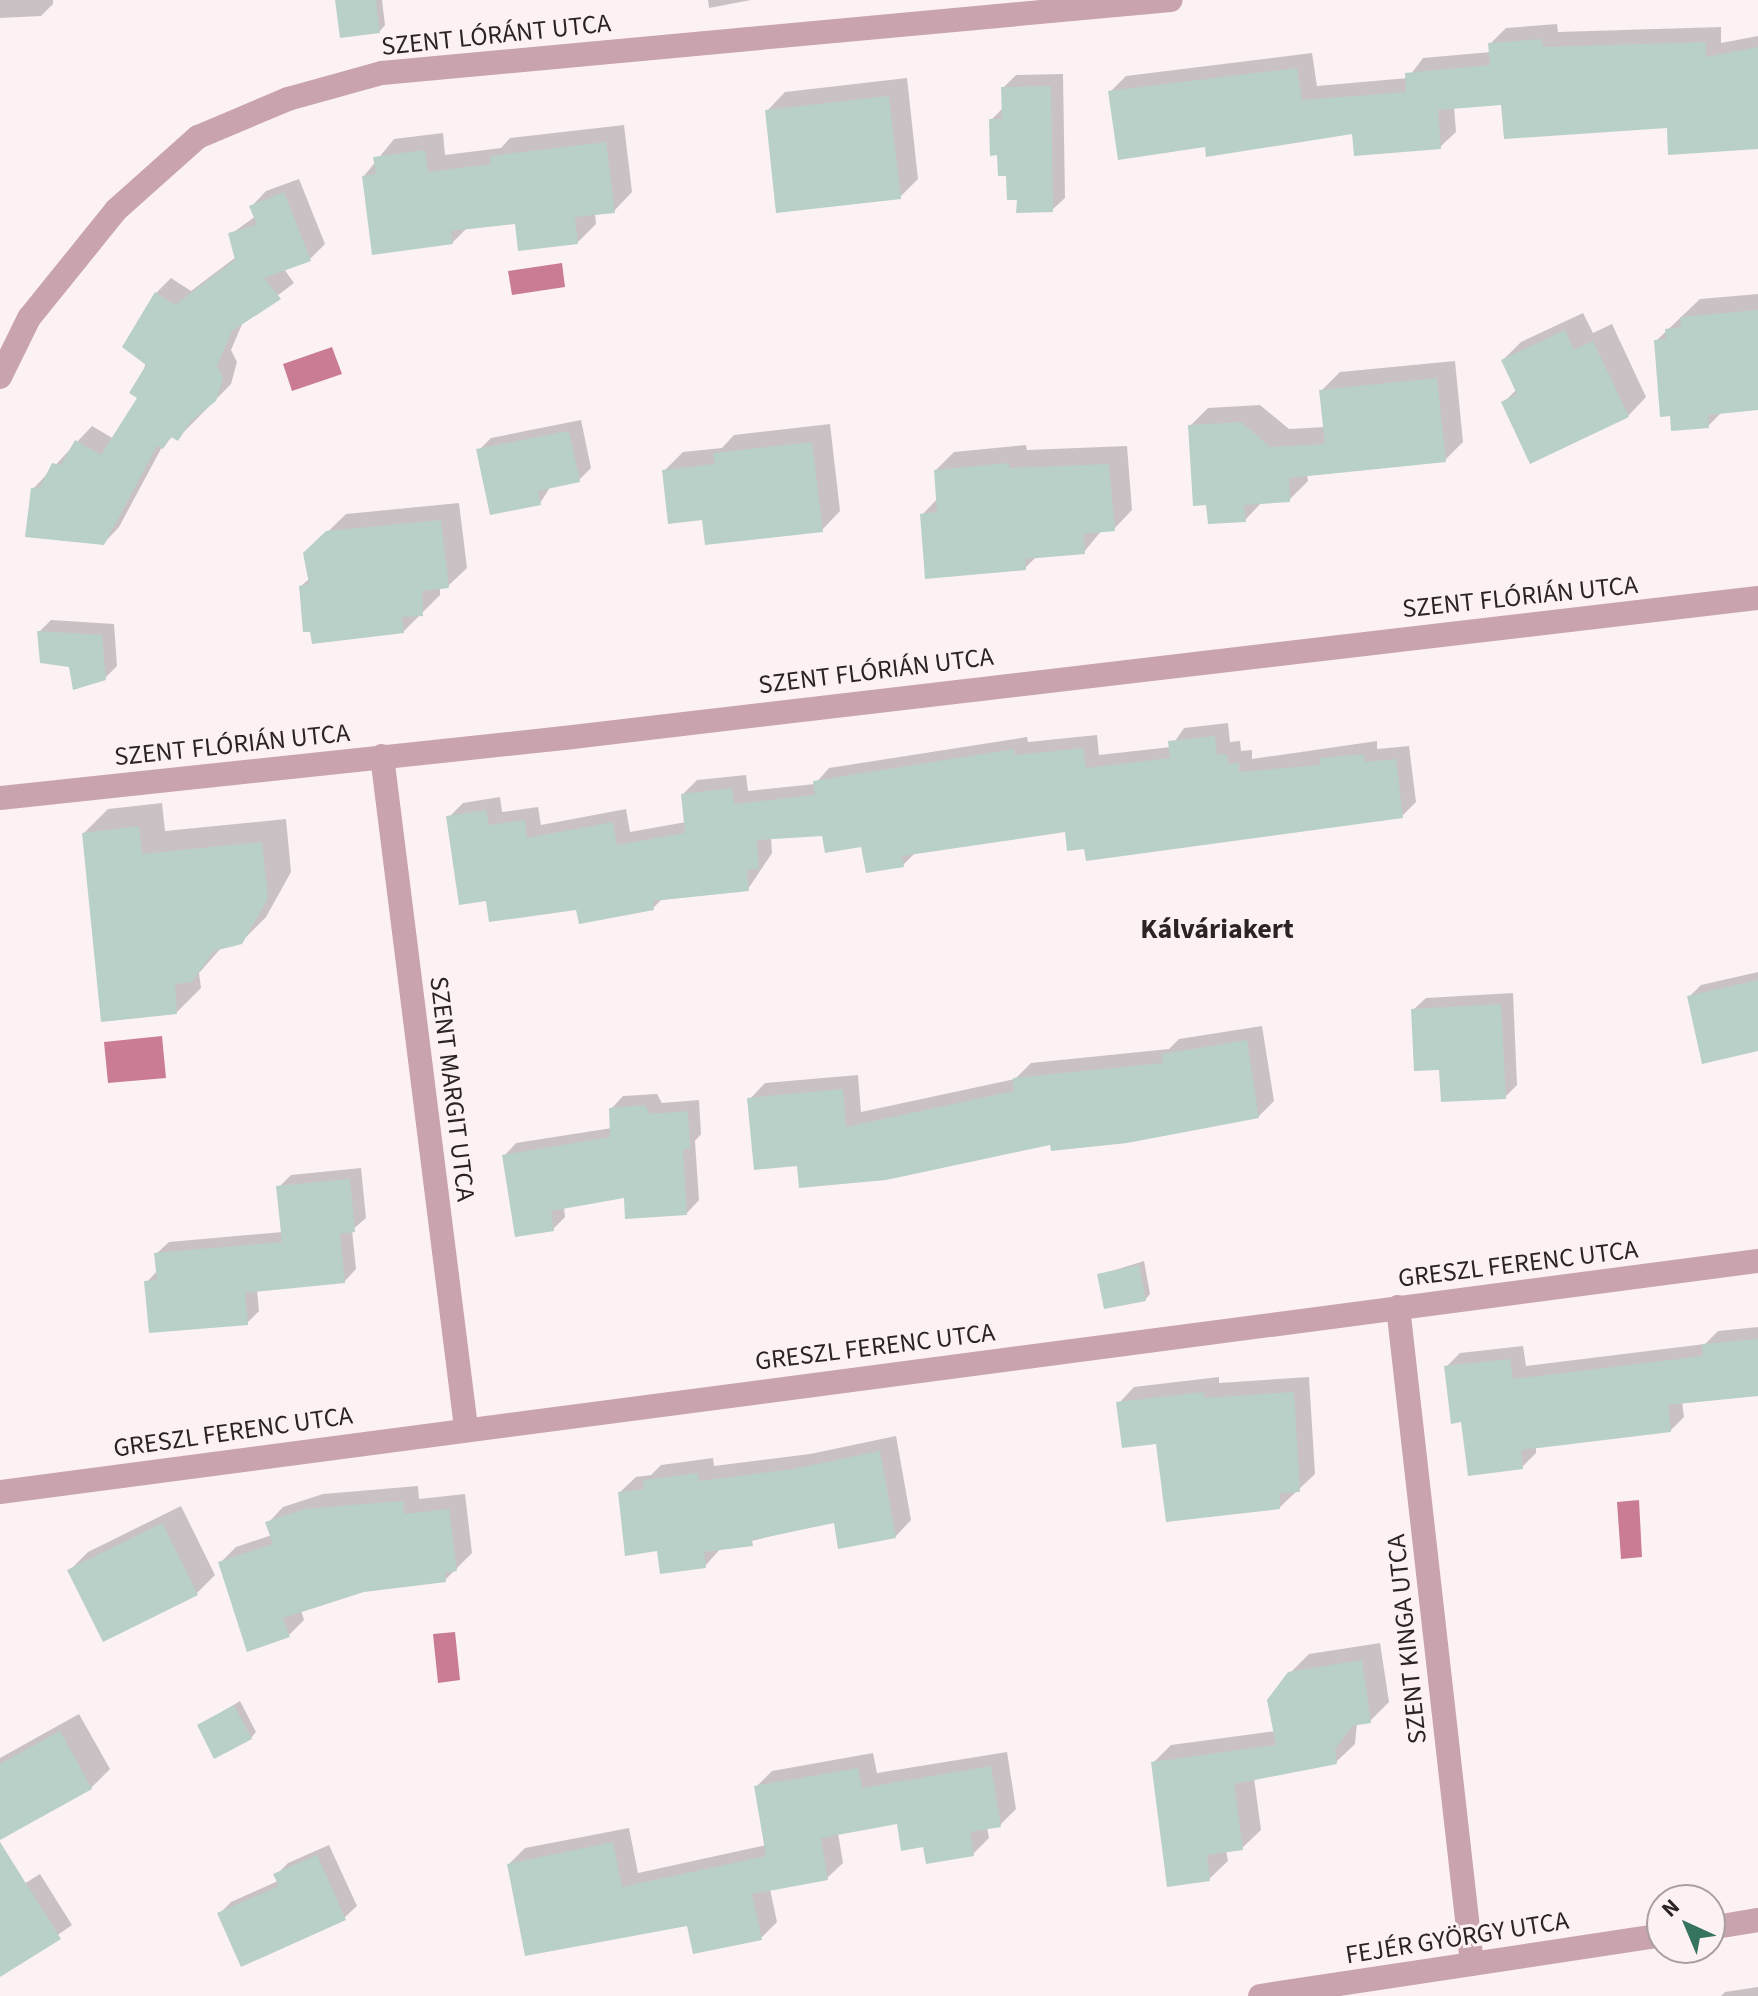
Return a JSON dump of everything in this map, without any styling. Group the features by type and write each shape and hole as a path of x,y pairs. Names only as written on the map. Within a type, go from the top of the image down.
{"street":[{"name":"SZENT LÓRÁNT UTCA","path":"0,377 29,318 116,210 198,137 288,99 382,73 1171,0"},
{"name":"SZENT FLÓRIÁN UTCA","path":"0,798 1758,598"},
{"name":"SZENT MARGIT UTCA","path":"382,756 466,1428"},
{"name":"GRESZL FERENC UTCA","path":"0,1492 466,1428 1758,1261"},
{"name":"SZENT KINGA UTCA","path":"1398,1307 1472,1964"},
{"path":"1726,1925 1758,1920"},
{"name":"FEJÉR GYÖRGY UTCA","path":"1263,1996 1646,1937"}],"shaded area":[{"path":"562,263 565,287 512,295 508,271"},
{"path":"332,347 342,374 292,391 283,364"},
{"path":"162,1036 166,1078 108,1083 104,1042"},
{"path":"1639,1500 1642,1557 1621,1559 1617,1502"},
{"path":"455,1632 460,1680 438,1683 433,1634"}],"building":[{"path":"335,0 376,0 380,33 340,38"},
{"path":"1542,39 1543,47 1706,42 1706,57 1758,47 1758,149 1668,155 1667,128 1504,139 1501,105 1438,110 1441,149 1354,156 1352,134 1206,157 1205,147 1118,160 1108,91 1297,68 1302,100 1406,92 1405,73 1490,65 1488,43"},
{"path":"1051,86 1053,212 1016,213 1017,200 1007,200 1006,176 998,176 997,155 990,156 989,119 1002,119 1001,87"},
{"path":"889,96 901,199 776,213 765,110"},
{"path":"606,142 615,213 575,217 578,244 518,251 515,224 451,231 453,244 372,255 362,176 376,174 373,157 425,150 428,172 491,164 490,156"},
{"path":"284,192 311,261 264,278 281,299 232,331 217,366 223,378 216,401 191,421 178,441 171,437 163,449 157,446 104,545 25,537 31,488 40,487 52,463 61,465 75,440 101,455 137,398 129,393 146,365 122,347 155,292 175,305 235,260 228,233 257,225 249,206"},
{"path":"1758,310 1758,410 1708,415 1709,428 1671,431 1670,416 1660,417 1654,340 1666,339 1665,329 1681,327 1680,317"},
{"path":"1565,330 1574,350 1593,341 1629,417 1530,464 1501,402 1517,394 1501,360"},
{"path":"1437,378 1446,462 1289,478 1290,502 1244,505 1246,522 1208,524 1206,505 1193,506 1188,425 1241,422 1270,447 1325,444 1319,390"},
{"path":"569,431 580,482 538,491 541,505 490,515 476,449"},
{"path":"812,442 823,532 705,545 702,520 668,524 662,470 715,464 713,453"},
{"path":"1009,463 1009,468 1109,464 1115,531 1083,534 1085,554 1025,559 1026,570 925,579 920,514 937,512 934,470"},
{"path":"441,520 449,588 422,591 423,616 402,617 404,633 312,644 310,632 303,632 299,586 309,584 303,553 326,531"},
{"path":"37,631 102,635 106,680 73,690 69,667 40,663"},
{"path":"1215,736 1217,755 1227,754 1228,764 1239,763 1239,772 1320,765 1320,758 1364,754 1364,762 1396,759 1403,818 1086,861 1084,849 1067,851 1065,832 902,856 904,867 866,873 861,847 825,853 822,836 757,840 759,869 747,870 749,891 653,901 654,910 579,924 576,910 489,922 486,901 459,905 446,816 486,810 489,825 525,820 527,838 613,822 617,845 685,833 681,794 732,788 734,804 815,795 813,781 1014,749 1015,755 1083,748 1086,768 1170,758 1168,741"},
{"path":"139,826 142,854 262,842 268,898 242,944 214,951 192,982 175,984 177,1014 101,1022 82,833"},
{"path":"1758,980 1758,1051 1702,1064 1687,996"},
{"path":"1501,1004 1506,1099 1441,1102 1439,1070 1414,1071 1411,1009"},
{"path":"1247,1040 1259,1118 1127,1143 1051,1151 1050,1145 886,1180 799,1188 797,1166 754,1170 747,1098 843,1089 846,1127 1014,1091 1013,1078 1163,1063 1162,1054"},
{"path":"645,1105 650,1114 688,1111 690,1149 683,1149 687,1215 625,1219 624,1198 551,1211 554,1231 515,1237 502,1155 610,1137 609,1108"},
{"path":"350,1179 355,1232 340,1234 345,1283 245,1293 248,1325 149,1333 144,1281 157,1280 154,1253 282,1242 276,1186"},
{"path":"1139,1265 1146,1301 1104,1309 1097,1274"},
{"path":"1758,1339 1758,1396 1668,1405 1671,1432 1521,1450 1523,1469 1468,1476 1461,1422 1451,1424 1444,1366 1510,1359 1513,1379 1703,1356 1702,1344"},
{"path":"1204,1392 1204,1398 1294,1392 1300,1492 1280,1493 1280,1509 1166,1522 1156,1444 1122,1448 1116,1402"},
{"path":"880,1451 896,1538 838,1549 834,1523 752,1540 753,1546 704,1552 706,1568 660,1574 657,1551 625,1556 618,1492 644,1489 643,1480 698,1473 699,1481 793,1469"},
{"path":"403,1501 404,1514 449,1509 457,1571 445,1573 446,1582 364,1592 283,1618 290,1637 247,1652 218,1562 273,1544 265,1522 305,1509"},
{"path":"162,1523 198,1595 103,1642 67,1570"},
{"path":"1362,1660 1371,1723 1352,1726 1335,1749 1337,1764 1234,1784 1243,1850 1207,1855 1210,1881 1167,1887 1151,1762 1276,1745 1267,1700 1288,1672"},
{"path":"234,1705 252,1739 214,1759 197,1725"},
{"path":"60,1731 92,1789 0,1840 0,1764"},
{"path":"991,1766 1001,1827 970,1832 974,1856 926,1864 923,1847 901,1851 897,1824 821,1838 828,1880 752,1894 762,1940 693,1954 687,1926 525,1956 507,1864 613,1842 622,1887 766,1856 754,1786 858,1768 862,1788"},
{"path":"0,1842 61,1939 0,1977"},
{"path":"317,1855 346,1920 241,1967 217,1913 279,1886 273,1874"}],"district":[{"name":"Kálváriakert","path":"1217,929"}]}
